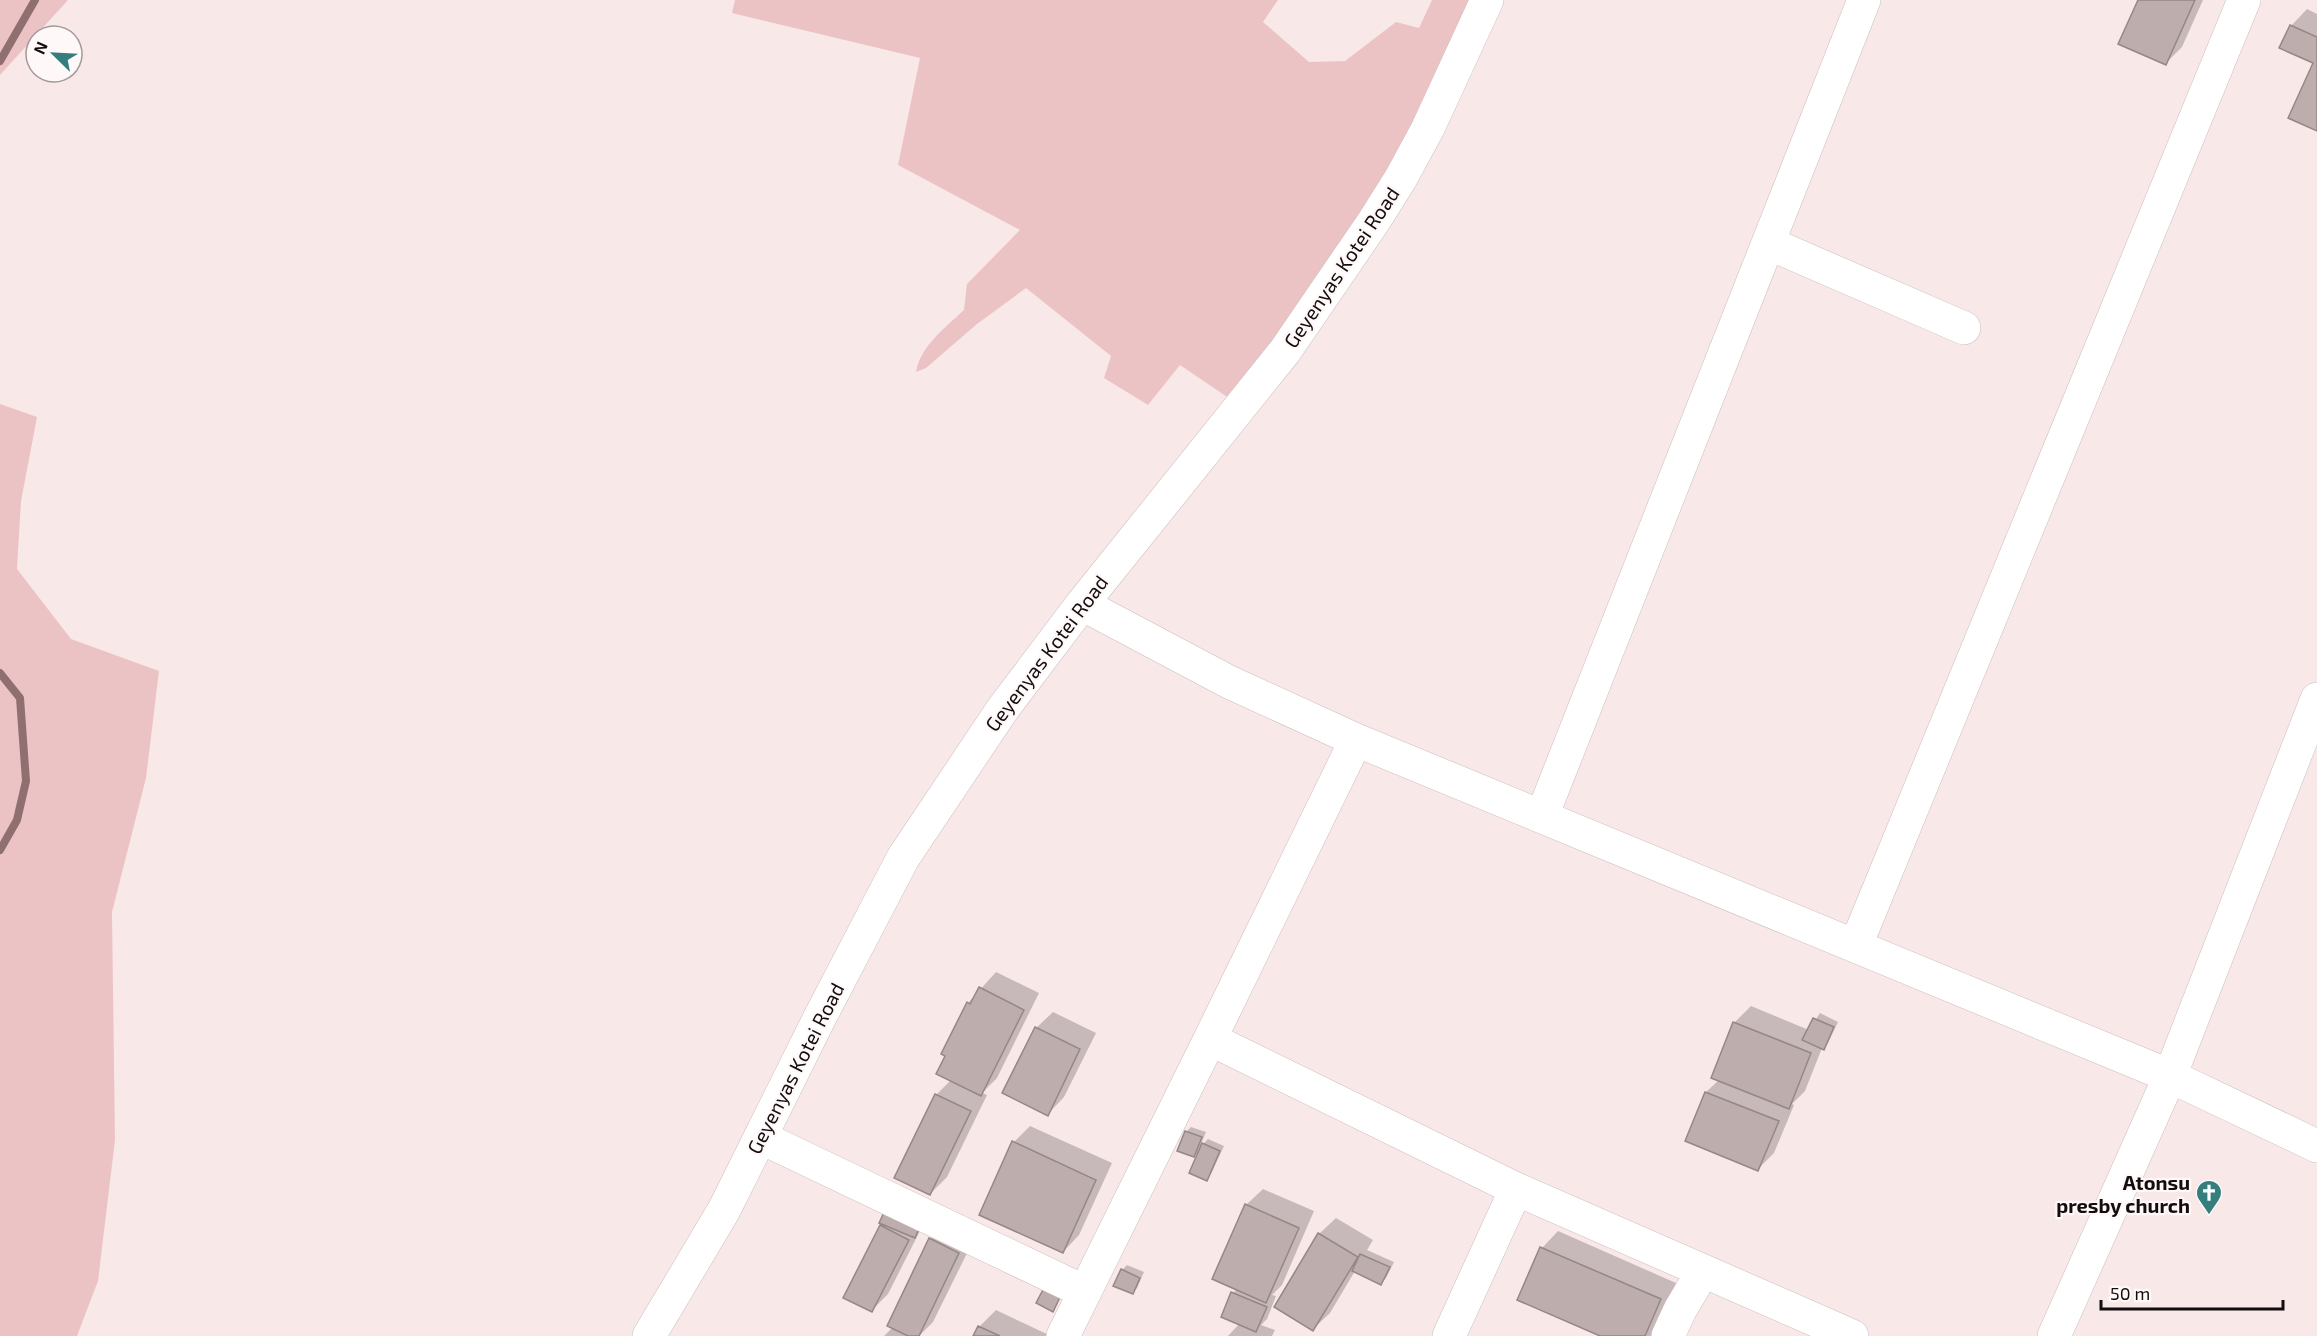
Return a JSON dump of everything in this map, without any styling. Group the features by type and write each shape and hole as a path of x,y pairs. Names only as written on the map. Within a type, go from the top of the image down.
{"street":[{"name":"Geyenyas Kotei Road","path":"649,1336 724,1210 820,1017 903,858 1002,710 1082,604 1285,351 1374,221 1428,128 1487,0"},
{"path":"1542,816 1864,0"},
{"path":"1856,945 2244,0"},
{"path":"1768,243 1964,328"},
{"path":"1082,604 1229,682 1356,740 2170,1076 2317,1146"},
{"path":"2054,1336 2170,1076 2317,699"},
{"path":"1063,1336 1356,740"},
{"path":"1210,1039 1516,1189 1852,1336"},
{"path":"760,1137 1085,1292"},
{"path":"1449,1336 1516,1189"},
{"path":"1668,1336 1703,1271"}],"shaded area":[{"path":"0,0 68,0 46,24 24,24 24,49 0,75"},
{"path":"735,0 1278,0 1263,22 1309,62 1345,61 1396,22 1419,28 1432,0 1476,0 1380,191 1233,401 1180,365 1148,405 1104,378 1111,356 1026,288 977,324 926,368 916,372 928,345 964,310 967,284 1020,230 898,165 920,58 732,13"},
{"path":"0,404 37,417 21,501 17,569 71,639 159,671 146,778 112,912 115,1140 98,1281 77,1336 0,1336"}],"building":[{"path":"2138,0 2195,0 2166,65 2118,44"},
{"path":"2290,25 2317,37 2317,131 2288,118 2313,63 2279,48"},
{"path":"979,987 1024,1010 981,1096 936,1074 945,1056 941,1054 967,1002 970,1004"},
{"path":"1813,1018 1834,1027 1824,1050 1802,1040"},
{"path":"1733,1022 1811,1053 1789,1109 1711,1078"},
{"path":"1035,1027 1080,1049 1048,1116 1002,1093"},
{"path":"1705,1092 1779,1121 1758,1171 1685,1141"},
{"path":"935,1094 971,1111 930,1195 894,1178"},
{"path":"1185,1131 1202,1137 1194,1157 1177,1151"},
{"path":"1012,1141 1096,1180 1063,1253 979,1215"},
{"path":"1202,1143 1220,1151 1207,1181 1189,1173"},
{"path":"1245,1204 1299,1228 1266,1303 1212,1279"},
{"path":"886,1208 921,1224 915,1238 879,1223"},
{"path":"880,1225 909,1240 872,1312 843,1298"},
{"path":"1318,1233 1358,1257 1313,1331 1274,1307"},
{"path":"929,1238 959,1253 919,1336 908,1336 887,1326"},
{"path":"1540,1247 1661,1299 1645,1336 1600,1336 1517,1300"},
{"path":"1360,1254 1390,1267 1381,1285 1352,1271"},
{"path":"1121,1269 1140,1278 1133,1294 1113,1286"},
{"path":"1045,1286 1061,1295 1053,1312 1036,1303"},
{"path":"1231,1292 1267,1307 1256,1332 1221,1317"},
{"path":"978,1326 1000,1336 973,1336"}],"waterway":[{"path":"0,61 35,0"},
{"path":"0,673 20,698 26,781 17,820 0,850"}],"place":[{"name":"Atonsu presby church","path":"2209,1216"}]}
